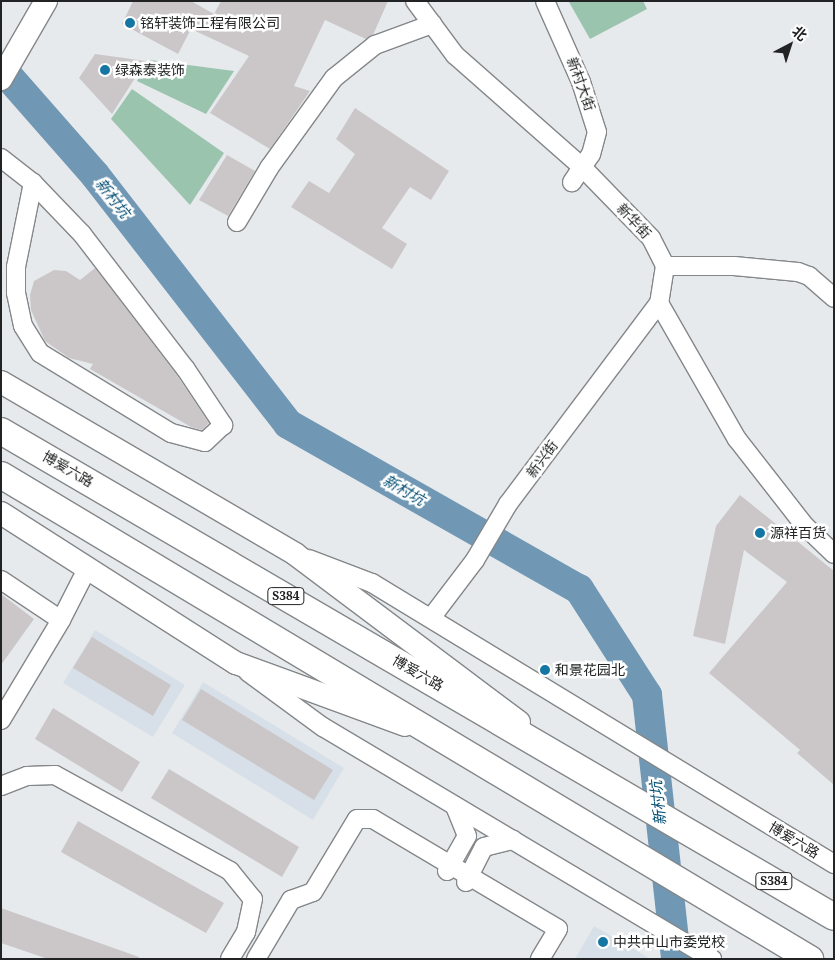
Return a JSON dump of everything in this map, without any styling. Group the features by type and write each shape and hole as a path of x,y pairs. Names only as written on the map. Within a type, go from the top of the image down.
{"highway":[{"name":"博爱六路","path":"1,431 605,781 834,917"},
{"path":"1,474 810,959"}],"main road":[{"path":"1,79 46,1"},
{"name":"博爱六路","path":"1,382 295,554"},
{"path":"1,513 236,663 452,743"},
{"path":"295,554 572,762"}],"street":[{"name":"新华街","path":"416,1 455,55 582,167 651,238 665,266"},
{"name":"新村大街","path":"545,1 581,82 598,132 591,154 572,182"},
{"path":"237,222 270,168 334,78 375,45 432,24"},
{"path":"1,158 33,182 108,266 159,332 223,425 205,442 171,433 40,353 23,326 16,293 16,267 33,182"},
{"path":"834,298 809,276 798,272 734,266 665,266 659,303 737,439 805,526 834,554"},
{"name":"新兴街","path":"431,618 475,560 498,522 659,303"},
{"name":"博爱六路","path":"295,554 372,583 834,864"},
{"path":"1,720 62,620 87,569"},
{"path":"1,580 62,620"},
{"path":"236,663 323,728 712,959"},
{"path":"1,786 27,776 55,775 230,872 253,899 246,932 230,959"},
{"path":"448,868 467,836 455,806"},
{"path":"256,959 291,900 313,892 357,819 372,819 448,868"},
{"path":"262,959 294,906 318,896 359,828 372,826 558,929 540,959"},
{"path":"467,879 484,847 513,840"},
{"path":"467,879 544,929 546,938 534,959"}],"shaded area":[{"path":"95,630 185,685 153,737 63,683"},
{"path":"203,682 344,768 313,820 172,733"},
{"name":"中共中山市委党校","path":"594,926 649,958 651,959 575,959"}],"green space":[{"path":"643,1 647,9 590,39 569,2"},
{"path":"150,60 234,71 206,114 137,81"},
{"path":"132,89 224,153 190,205 111,119"}],"building":[{"path":"133,1 191,1 214,14 221,1 388,1 373,35 366,39 325,20 294,86 310,91 270,149 210,113 249,56 191,29 178,54 122,24"},
{"path":"95,54 146,61 112,114 79,78"},
{"path":"355,108 449,171 431,200 410,187 382,228 407,244 392,269 291,207 309,181 329,193 355,154 336,139"},
{"path":"227,155 255,171 228,216 199,200"},
{"path":"95,268 176,374 209,423 202,430 191,427 90,369 93,364 69,358 45,341 31,310 30,295 34,281 54,270 66,271 80,280"},
{"path":"740,495 834,571 834,785 797,753 800,750 709,673 787,582 744,550 725,644 693,636 716,526"},
{"path":"1,594 34,619 1,665"},
{"path":"92,637 171,685 153,716 73,668"},
{"path":"201,689 333,770 314,800 182,720"},
{"path":"53,708 140,762 122,792 35,739"},
{"path":"169,769 299,847 282,877 151,798"},
{"path":"78,821 224,903 206,933 61,852"},
{"path":"1,908 139,957 139,959 48,959 1,943"}],"waterway":[{"name":"新村坑","path":"1,68 95,175 288,424 579,589 647,695 676,959"}],"place":[{"name":"铭轩装饰工程有限公司","path":"130,23"},
{"name":"绿森泰装饰","path":"105,70"},
{"name":"源祥百货","path":"760,533"},
{"name":"和景花园北","path":"545,670"},
{"name":"中共中山市委党校","path":"603,942"}]}
